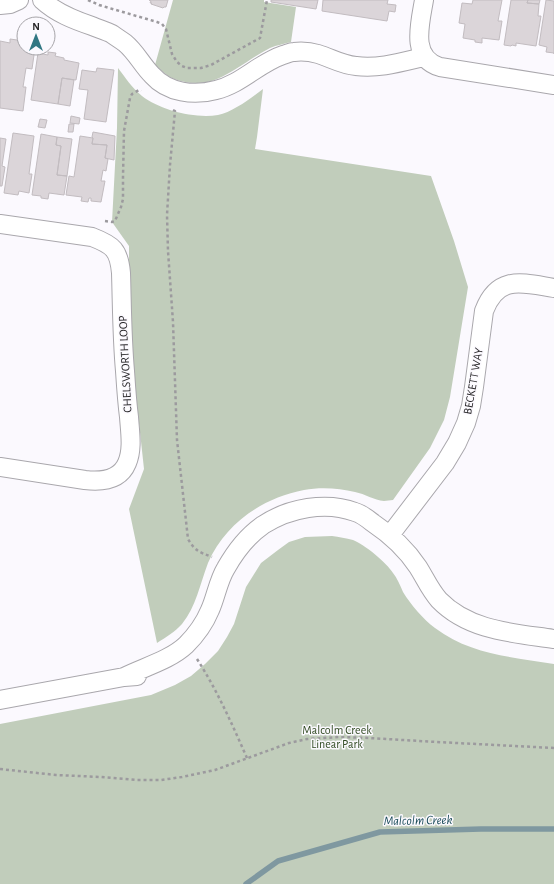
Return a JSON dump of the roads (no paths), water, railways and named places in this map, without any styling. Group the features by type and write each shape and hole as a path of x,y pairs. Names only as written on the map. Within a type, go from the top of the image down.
{"street":[{"path":"0,5 10,4 19,0"},
{"path":"42,0 47,5 59,12 110,33 125,43 152,76 162,84 172,89 188,93 203,93 218,90 233,83 275,58 292,52 319,54 337,62 356,66 373,67 395,64 424,57"},
{"path":"424,0 419,28 419,40 424,57 429,62 440,67 554,85"},
{"name":"CHELSWORTH LOOP","path":"0,224 92,237 111,246 116,253 120,261 121,273 130,441 130,453 127,463 115,476 105,481 97,482 0,467"},
{"name":"BECKETT WAY","path":"390,535 445,463 463,429 471,406 484,311 488,301 500,288 514,283 554,288"},
{"path":"124,676 169,657 186,645 201,627 210,610 221,578 235,553 247,539 263,525 283,515 301,509 321,506 339,507 357,512 390,535 405,549 439,600 452,612 468,621 488,628 554,639"},
{"path":"0,700 124,676 146,675 161,672 173,666 193,652 206,636 218,620 237,568 258,542 275,530 295,522 332,517 360,523 374,524"}],"waterway":[{"name":"Malcolm Creek","path":"246,884 278,861 380,832 481,829 554,829"}],"park label":[{"name":"Malcolm Creek Linear Park","path":"337,737"}]}
